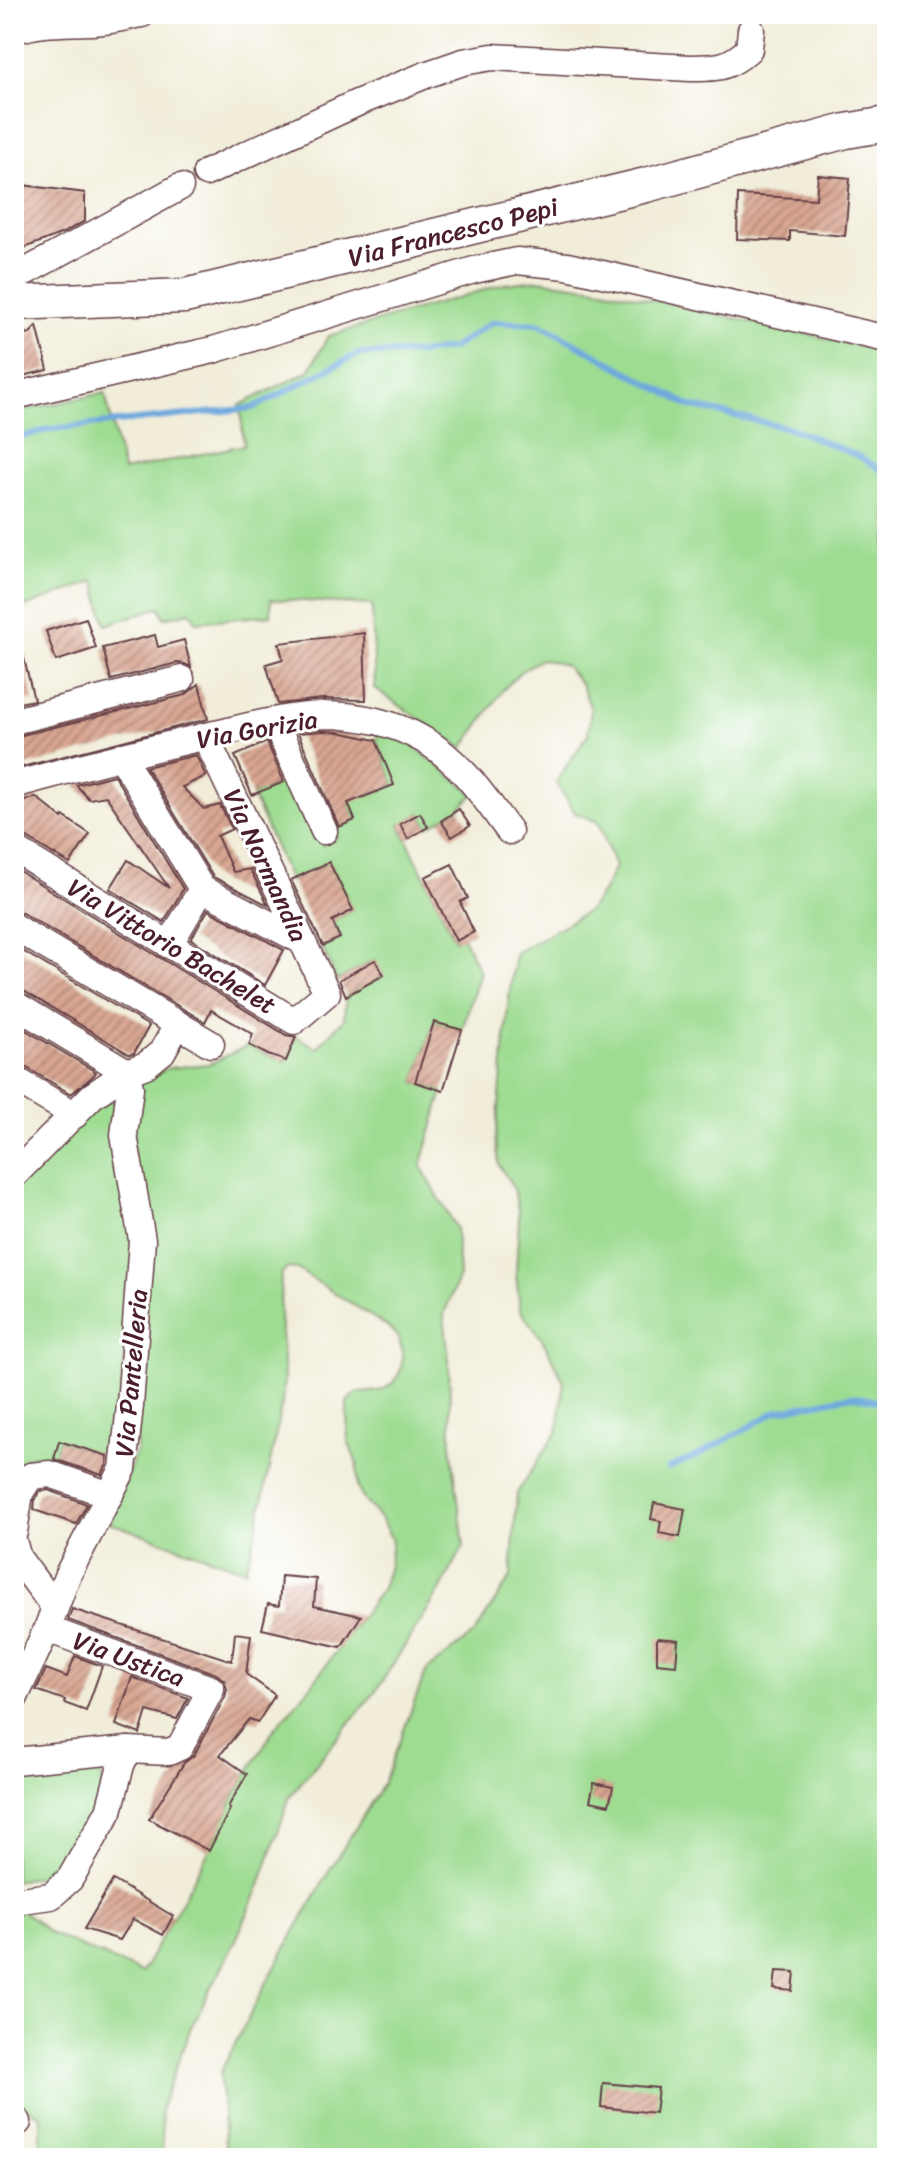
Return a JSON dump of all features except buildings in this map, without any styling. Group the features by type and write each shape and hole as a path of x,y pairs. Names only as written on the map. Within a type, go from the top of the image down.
{"main road":[{"name":"Via Francesco Pepi","path":"14,303 185,296 646,185 846,131 887,124"}],"street":[{"path":"14,21 19,14"},
{"path":"14,31 52,23 103,21 142,14"},
{"path":"206,173 357,103 463,62 492,57 720,68 737,60 749,49 751,30"},
{"path":"14,278 180,187"},
{"path":"14,396 213,350 474,270 517,261 567,266 887,339"},
{"path":"14,721 181,679"},
{"name":"Via Gorizia","path":"14,787 205,736 321,715 355,717 390,725 424,740 455,763 509,831"},
{"path":"275,722 324,831"},
{"name":"Via Normandia","path":"205,736 327,993"},
{"path":"121,756 202,889 302,941"},
{"name":"Via Vittorio Bachelet","path":"14,849 294,1021 327,993"},
{"path":"169,945 202,889"},
{"path":"14,927 211,1044"},
{"path":"14,1004 127,1072"},
{"path":"14,1175 92,1096 127,1072 146,1065 162,1052 178,1024"},
{"name":"Via Pantelleria","path":"14,1699 68,1574 123,1469 142,1240 124,1135 130,1088 127,1072"},
{"path":"14,1079 75,1115"},
{"path":"14,1532 20,1493 31,1476 50,1474 110,1495"},
{"path":"14,1544 18,1558 51,1619"},
{"name":"Via Ustica","path":"51,1619 211,1689 180,1747 169,1752 128,1750"},
{"path":"14,1761 128,1750"},
{"path":"14,1901 51,1896 70,1879 109,1811 128,1750"}],"green space":[{"path":"538,280 603,289 887,352 887,2158 226,2158 220,2073 329,1871 384,1782 426,1671 474,1634 511,1577 517,1493 558,1431 564,1382 542,1339 520,1310 516,1273 519,1216 514,1189 499,1165 496,1140 508,1006 515,953 588,911 615,867 598,822 575,813 556,782 588,734 591,709 581,684 565,665 541,659 520,672 503,690 463,748 375,689 372,605 271,599 271,615 197,622 190,612 164,618 160,607 106,625 95,581 14,611 14,412 105,393 123,471 244,445 240,405 309,371 328,336 504,284"},
{"path":"380,728 398,734 474,794 459,809 428,827 420,813 400,825 455,940 463,937 480,972 462,1030 434,1022 415,1082 443,1091 421,1166 456,1228 459,1276 444,1314 449,1361 451,1445 464,1546 439,1592 376,1691 290,1796 260,1885 235,1942 191,2027 161,2108 163,2158 41,2158 41,2115 14,2102 14,1910 22,1910 51,1934 142,1973 209,1851 236,1793 272,1732 311,1686 382,1588 389,1566 392,1540 358,1489 357,1464 348,1441 347,1402 355,1393 378,1391 394,1381 401,1368 400,1343 388,1327 297,1269 288,1268 281,1274 282,1402 256,1534 245,1570 110,1523 137,1449 132,1131 137,1081 169,1068 209,1064 249,1045 286,1061 296,1036 317,1048 344,1019 346,996 383,976 375,960 337,981 322,947 340,938 332,921 352,910 329,862 290,881 252,795 290,779 322,846 337,838 334,829 355,820 319,733 338,734 364,797 394,785 376,740"},
{"path":"119,1100 137,1243 113,1458 59,1441 53,1460 33,1455 22,1460 14,1483 14,1186 93,1104"},
{"path":"14,1770 98,1770 104,1782 102,1800 62,1872 14,1881"}],"waterway":[{"path":"14,439 51,429 253,408 358,354 421,353 453,348 492,322 540,324 690,406 793,429 858,456 887,473"},
{"path":"669,1468 699,1455 777,1411 852,1396 887,1403"}]}
